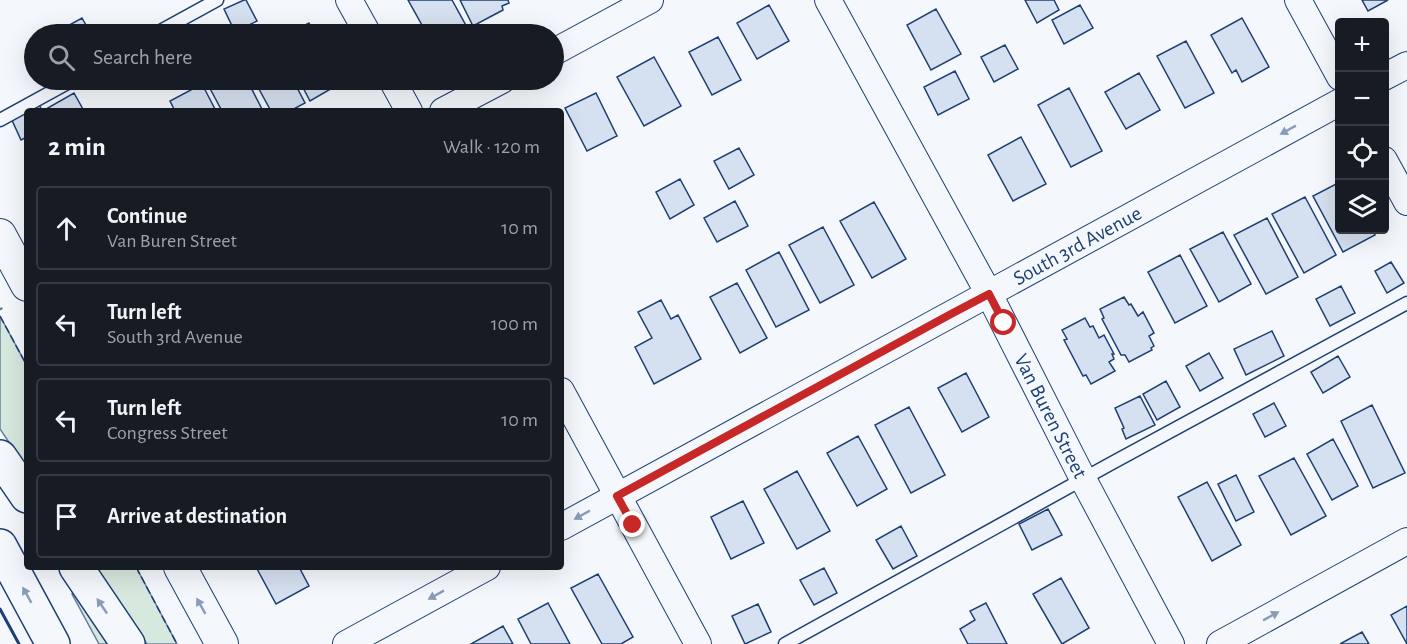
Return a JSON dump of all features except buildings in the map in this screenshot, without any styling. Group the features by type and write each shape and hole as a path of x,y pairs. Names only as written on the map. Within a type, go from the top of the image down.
{"highway":[{"path":"0,457 24,491"},
{"path":"0,546 53,644"},
{"path":"78,570 128,644"}],"street":[{"path":"349,0 362,24"},
{"path":"564,47 650,0"},
{"name":"Van Buren Street","path":"828,0 989,294 1171,644"},
{"path":"1298,0 1338,72"},
{"path":"1389,74 1407,65"},
{"path":"398,90 408,108"},
{"path":"449,108 483,90"},
{"name":"South 3rd Avenue","path":"564,525 1335,105"},
{"path":"1389,169 1407,202"},
{"path":"0,235 24,279"},
{"path":"564,397 698,644"},
{"path":"1220,644 1407,541"},
{"path":"182,570 222,644"},
{"path":"346,644 482,570"}],"lane":[{"path":"173,24 217,0"},
{"path":"0,120 55,90"},
{"path":"785,644 1083,478 1407,303"}],"shaded area":[{"path":"0,316 24,360 24,465 0,429"},
{"path":"97,570 138,570 177,644 147,644"},
{"path":"78,591 114,644 99,644 72,594"}],"fence":[{"path":"0,316 24,360"},
{"path":"138,570 177,644"}],"wall":[{"path":"0,609 19,644"}],"route":[{"path":"633,525 617,496 951,314 989,294 1004,323"}]}
